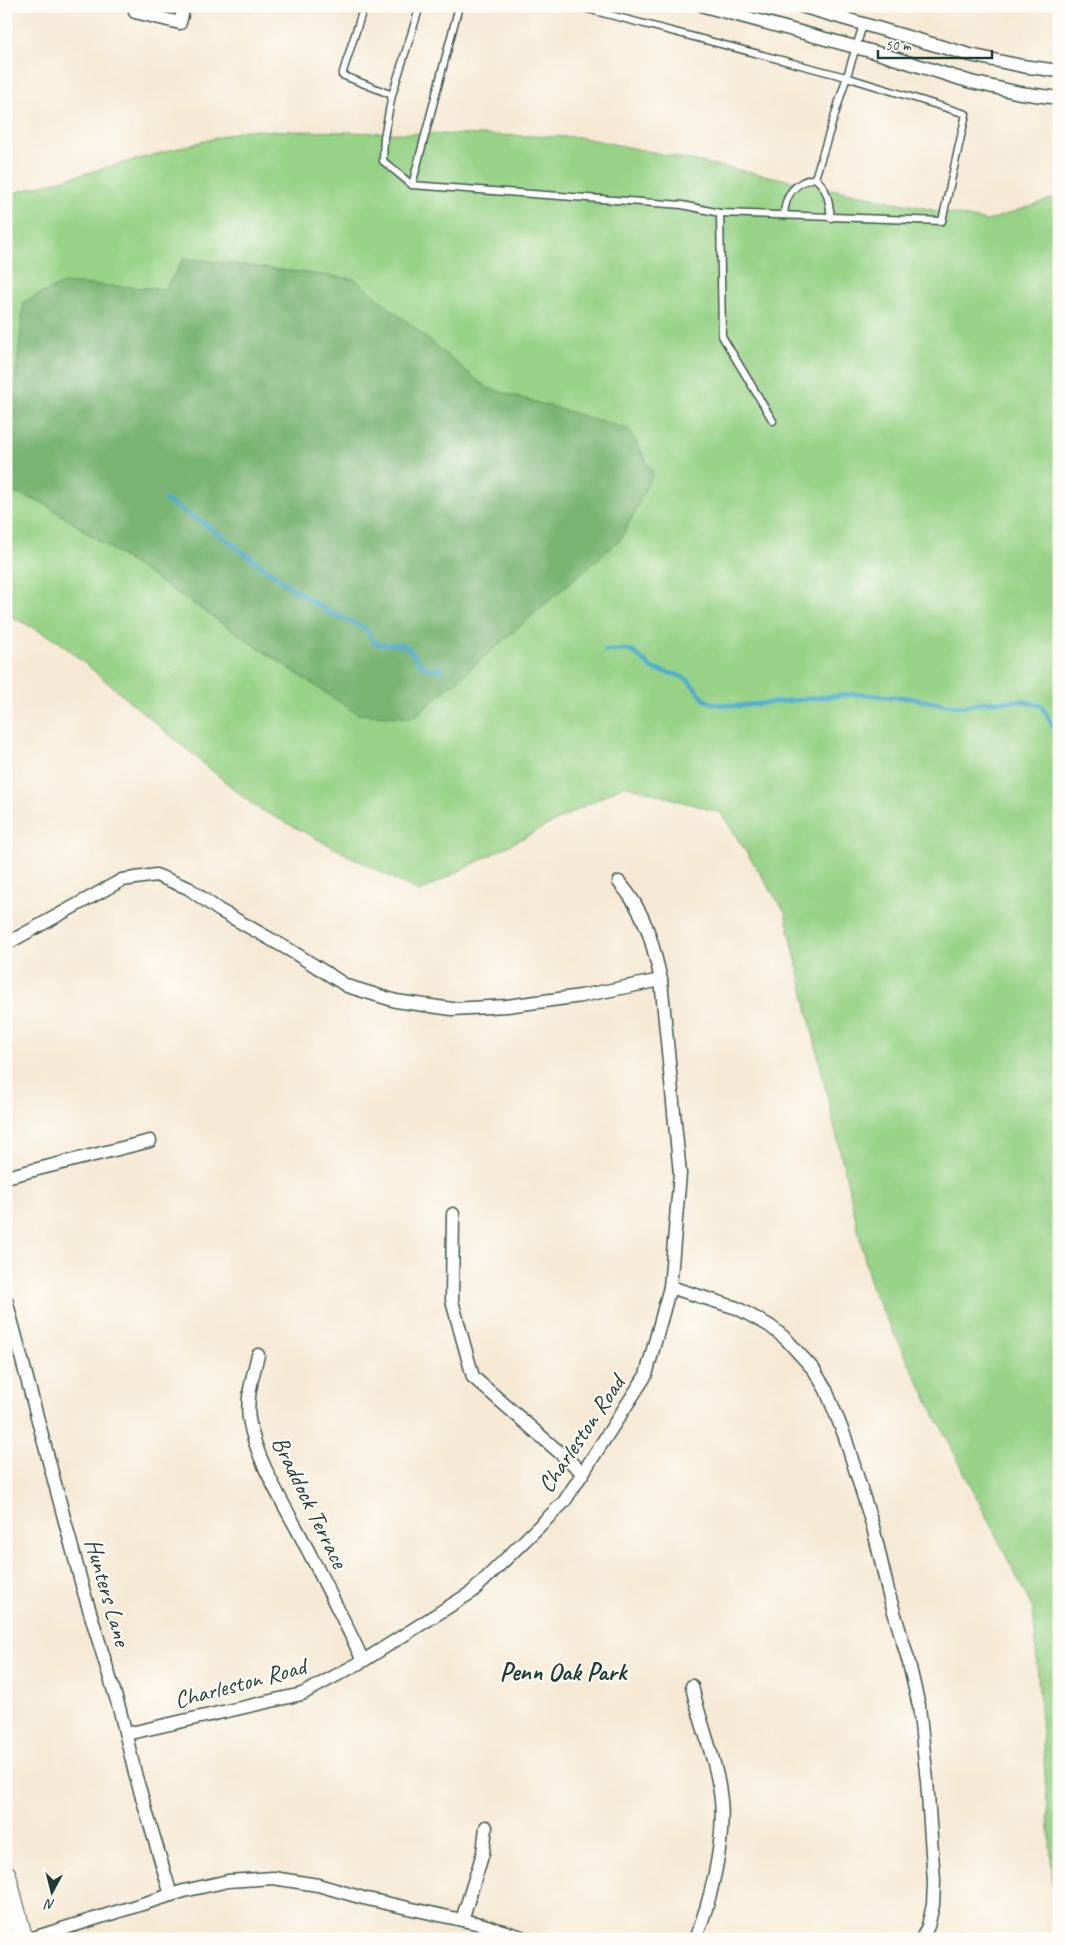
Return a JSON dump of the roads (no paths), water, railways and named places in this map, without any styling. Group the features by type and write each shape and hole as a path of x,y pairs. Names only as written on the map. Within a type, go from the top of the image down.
{"main road":[{"path":"6,1874 23,1939"}],"street":[{"path":"137,6 135,12 180,24 184,6"},
{"path":"704,6 971,82 1020,93 1059,98"},
{"path":"801,6 970,55 1022,66 1059,71"},
{"path":"6,944 122,880 156,875 188,888 226,914 293,952 347,986 396,1001 452,1009 507,1006 581,996 661,980"},
{"name":"Charleston Road","path":"126,1734 302,1694 363,1661 472,1592 564,1502 646,1375 670,1286 680,1174 661,980 647,925 632,898 619,882"},
{"path":"6,1177 150,1141"},
{"path":"454,1214 452,1301 473,1377 583,1473"},
{"path":"670,1286 737,1308 775,1330 800,1353 814,1370 826,1390 845,1437 873,1527 889,1595 908,1659 921,1722 934,1881 933,1905 928,1926 922,1939"},
{"name":"Hunters Lane","path":"6,1300 83,1589 171,1895"},
{"name":"Braddock Terrace","path":"258,1355 249,1399 249,1419 256,1441 275,1486 363,1661"},
{"path":"692,1686 715,1768 722,1816 719,1849 712,1884 695,1939"},
{"path":"462,1920 483,1852 486,1827"},
{"path":"30,1939 162,1896 228,1882 273,1878 318,1885 363,1898 462,1920 528,1939"}],"lane":[{"path":"364,6 342,75 392,95"},
{"path":"420,6 392,95 384,137 383,161 412,185 682,205 720,213 942,221 966,114 846,77 576,6"},
{"path":"412,185 460,6"},
{"path":"815,178 863,25"},
{"path":"784,215 785,204 791,189 807,180 815,178"},
{"path":"815,178 823,185 831,218"},
{"path":"720,213 722,336 773,420"}],"waterway":[{"path":"165,500 202,522 292,588 330,613 365,628 373,642 377,644 405,645 423,666 443,669"},
{"path":"605,651 629,650 653,669 678,675 688,680 705,700 714,704 738,706 856,694 909,698 955,706 984,702 1022,701 1042,706 1059,739"}],"district":[{"name":"Penn Oak Park","path":"563,1672"}]}
